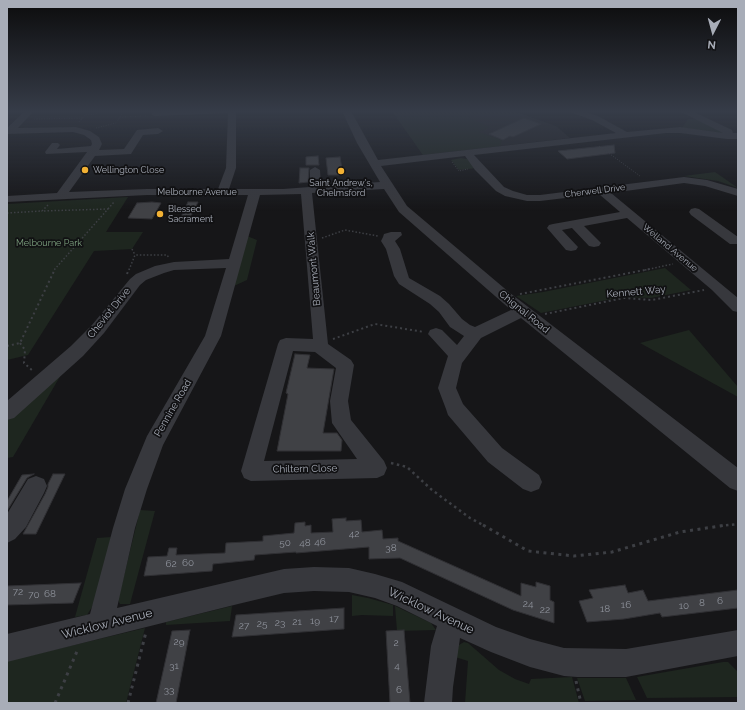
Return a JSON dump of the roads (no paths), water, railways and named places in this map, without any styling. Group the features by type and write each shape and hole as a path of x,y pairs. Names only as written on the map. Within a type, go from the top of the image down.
{"street":[{"path":"57,196 97,144"},
{"path":"55,145 50,152 93,151 126,156 133,144"},
{"path":"222,192 231,168 231,144"},
{"name":"Chignal Road","path":"363,144 386,185 403,208 505,297 738,481"},
{"path":"517,144 521,147"},
{"path":"374,164 549,144"},
{"name":"Cherwell Drive","path":"467,153 479,168 500,189 509,194 521,197 540,198 684,180 721,186 738,193"},
{"name":"Beaumont Walk","path":"315,170 311,190 311,242 320,344"},
{"name":"Melbourne Avenue","path":"7,200 57,196 170,192 166,201 205,201 210,192 311,190 386,185"},
{"name":"Welland Avenue","path":"601,190 717,287 738,307"},
{"name":"Pennine Road","path":"93,628 136,489 154,442 213,336 255,192"},
{"path":"695,212 734,242"},
{"path":"571,247 553,228 629,214"},
{"path":"574,224 594,243"},
{"path":"393,236 388,240 393,249 401,276 404,281 435,300 444,308 456,323 475,334"},
{"name":"Cheviot Drive","path":"7,412 45,380 88,340 131,286 142,277 160,269 174,266 234,263"},
{"path":"527,314 475,334 454,361 447,388 455,409 495,455 531,482"},
{"path":"436,334 458,356"},
{"name":"Chiltern Close","path":"286,344 320,344 345,365 339,401 342,423 377,468 251,471 286,344"},
{"path":"7,531 18,519 36,486"},
{"name":"Wicklow Avenue","path":"7,648 238,591 284,581 314,579 349,580 375,586 402,595 491,639 530,653 577,663 626,663 737,646"},
{"path":"438,703 439,687 452,619"}],"place":[{"name":"Wellington Close","path":"85,170"},
{"name":"Saint Andrew's, Chelmsford","path":"341,171"},
{"name":"Blessed Sacrament","path":"160,214"}],"park label":[{"name":"Melbourne Park","path":"49,243"}]}
